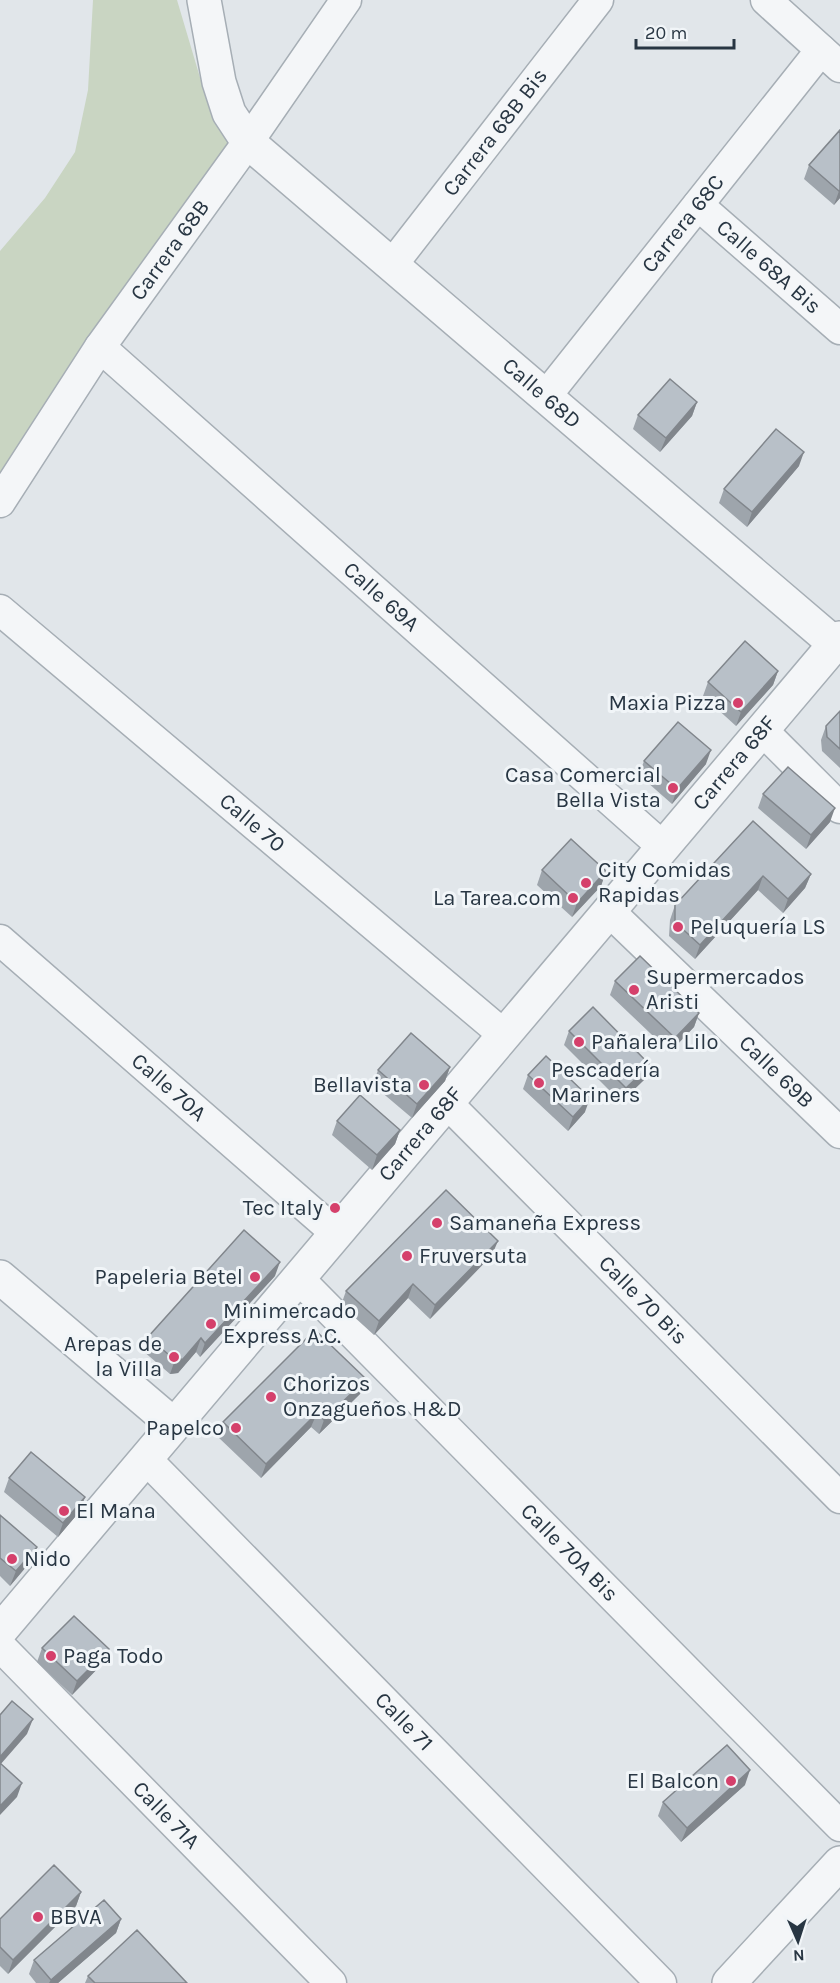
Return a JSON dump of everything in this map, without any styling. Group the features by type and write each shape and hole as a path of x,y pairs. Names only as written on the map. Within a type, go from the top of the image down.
{"street":[{"name":"Calle 68D","path":"204,0 219,82 230,113 248,142 838,641"},
{"name":"Carrera 68B","path":"0,502 100,347 248,142 346,0"},
{"name":"Carrera 68B Bis","path":"392,265 598,0"},
{"path":"766,0 830,58"},
{"name":"Carrera 68C","path":"546,396 698,205 830,58"},
{"name":"Calle 68A Bis","path":"698,205 840,329"},
{"name":"Calle 69A","path":"100,347 663,847"},
{"name":"Calle 70","path":"0,610 504,1035"},
{"name":"Carrera 68F","path":"0,1631 838,641"},
{"path":"762,730 840,808"},
{"name":"Calle 69B","path":"609,911 840,1133"},
{"name":"Calle 70A","path":"0,940 336,1233"},
{"name":"Calle 70 Bis","path":"447,1102 840,1498"},
{"path":"0,1277 174,1425"},
{"name":"Calle 70A Bis","path":"298,1278 840,1826"},
{"name":"Calle 71","path":"146,1459 661,1983"},
{"name":"Calle 71A","path":"0,1646 331,1983"},
{"path":"729,1983 840,1863"}],"green space":[{"path":"93,0 177,0 204,91 233,148 0,481 0,251 45,198 75,152 88,90"}],"building":[{"path":"840,130 840,190 839,191 809,165"},
{"path":"670,379 697,402 666,438 638,415"},
{"path":"776,429 804,452 752,512 724,489"},
{"path":"745,641 778,671 741,712 708,682"},
{"path":"840,711 840,749 827,737 826,726"},
{"path":"678,722 711,750 677,789 644,761"},
{"path":"788,767 835,808 811,835 763,794"},
{"path":"753,821 811,874 788,899 763,876 700,945 675,922 675,905"},
{"path":"571,839 606,871 577,903 542,870"},
{"path":"640,956 699,1013 675,1038 615,981"},
{"path":"593,1007 650,1065 626,1088 569,1031"},
{"path":"411,1033 450,1067 417,1104 378,1070"},
{"path":"546,1056 590,1098 573,1117 528,1075"},
{"path":"360,1095 400,1130 377,1155 337,1121"},
{"path":"446,1190 498,1241 435,1305 413,1284 379,1321 346,1291"},
{"path":"244,1230 280,1262 205,1343 201,1338 183,1359 175,1360 148,1337"},
{"path":"315,1330 366,1379 324,1420 317,1413 266,1464 223,1422"},
{"path":"31,1452 85,1497 63,1523 9,1478"},
{"path":"0,1515 37,1547 16,1571 0,1558"},
{"path":"74,1616 109,1649 77,1681 42,1648"},
{"path":"12,1701 33,1719 0,1757 0,1715"},
{"path":"727,1745 750,1770 687,1828 663,1802"},
{"path":"0,1763 22,1783 0,1806"},
{"name":"BBVA","path":"54,1865 81,1892 13,1960 0,1947 0,1919"},
{"path":"104,1900 121,1919 51,1980 34,1960"},
{"path":"137,1930 187,1983 95,1983 88,1976"}],"place":[{"name":"Maxia Pizza","path":"738,703"},
{"name":"Casa Comercial Bella Vista","path":"673,788"},
{"name":"City Comidas Rapidas","path":"586,883"},
{"name":"La Tarea.com","path":"573,898"},
{"name":"Peluquería LS","path":"678,927"},
{"name":"Supermercados Aristi","path":"634,990"},
{"name":"Pañalera Lilo","path":"579,1042"},
{"name":"Pescadería Mariners","path":"539,1083"},
{"name":"Bellavista","path":"424,1085"},
{"name":"Tec Italy","path":"335,1208"},
{"name":"Samaneña Express","path":"437,1223"},
{"name":"Fruversuta","path":"407,1256"},
{"name":"Papeleria Betel","path":"255,1277"},
{"name":"Minimercado Express A.C.","path":"211,1324"},
{"name":"Arepas de la Villa","path":"174,1357"},
{"name":"Chorizos Onzagueños H&D","path":"271,1397"},
{"name":"Papelco","path":"236,1428"},
{"name":"El Mana","path":"64,1511"},
{"name":"Nido","path":"12,1559"},
{"name":"Paga Todo","path":"51,1656"},
{"name":"El Balcon","path":"731,1781"},
{"name":"BBVA","path":"38,1917"}]}
